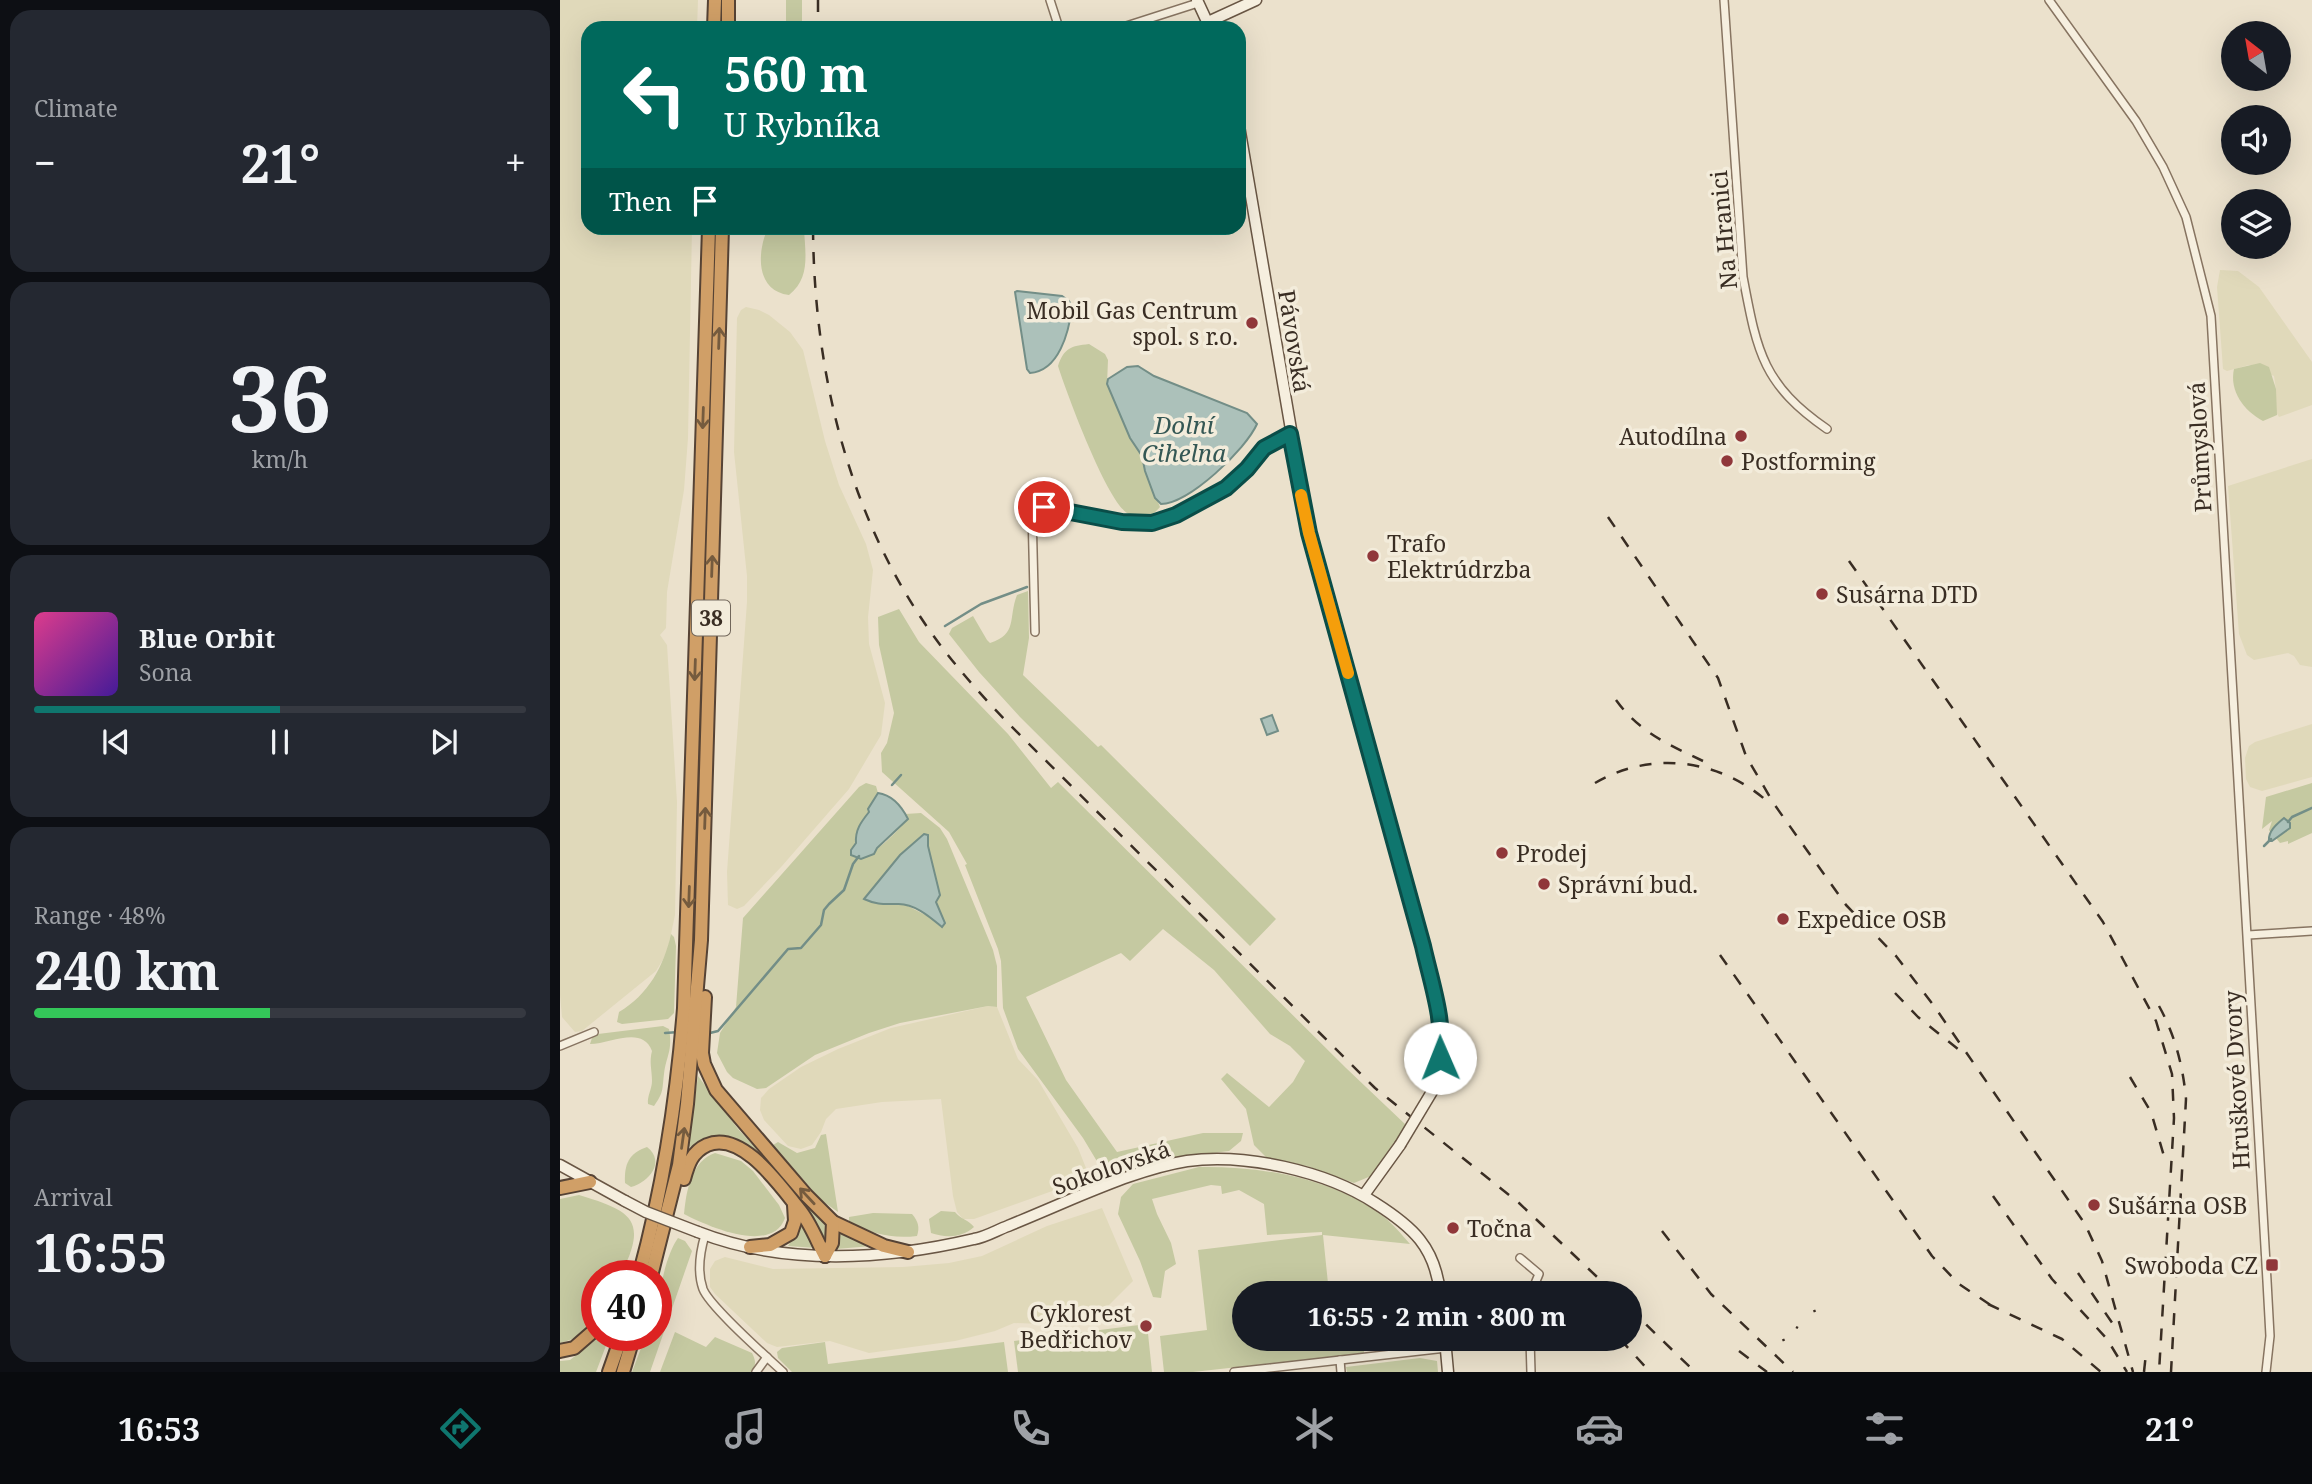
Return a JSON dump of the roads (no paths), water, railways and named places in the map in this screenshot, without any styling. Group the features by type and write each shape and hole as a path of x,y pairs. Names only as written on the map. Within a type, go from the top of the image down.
{"highway":[{"path":"715,0 715,21"},
{"path":"727,21 728,0"},
{"name":"38","path":"656,1260 679,1165 692,1047 709,235"},
{"name":"38","path":"694,1008 701,940 704,857 722,235"},
{"path":"694,1008 692,1047 704,1064 716,1090 806,1195 833,1222 884,1246 908,1252"},
{"name":"38","path":"643,1260 665,1165 675,1103 692,1047"},
{"path":"657,1260 687,1165 702,1147 716,1142 738,1147 759,1162 806,1219 825,1256"},
{"path":"560,1188 590,1182"},
{"path":"750,1247 770,1245 791,1233 795,1221 794,1204"},
{"path":"825,1256 832,1243 833,1222"},
{"path":"640,1260 646,1250"},
{"path":"560,1351 574,1348 581,1342"},
{"path":"609,1372 616,1351"},
{"path":"623,1372 629,1351"}],"street":[{"path":"1050,0 1057,21"},
{"path":"1217,21 1256,0"},
{"name":"Na Hranici","path":"1724,0 1744,277 1751,321 1758,349 1779,388 1801,412 1827,429"},
{"name":"Průmyslová","path":"2049,0 2136,121 2163,167 2186,217 2201,269 2211,316 2248,935"},
{"path":"1140,21 1198,1 1207,21"},
{"name":"Pávovská","path":"1246,168 1309,533 1386,807 1436,999 1442,1046 1433,1090 1400,1145 1364,1195"},
{"path":"1035,632 1031,515 1037,507 1122,522 1152,523 1176,515 1226,488 1247,469 1264,448 1290,434"},
{"path":"2248,935 2312,931"},
{"name":"Hruškové Dvory","path":"2248,935 2268,1307 2269,1356 2266,1372"},
{"path":"560,1046 594,1032"},
{"name":"Sokolovská","path":"560,1164 646,1212 701,1233 750,1247 825,1256 908,1252 977,1239 1088,1192 1163,1166 1188,1161 1245,1160 1317,1175 1364,1195 1405,1224 1425,1247 1435,1266 1438,1281"},
{"path":"701,1233 703,1290 783,1372"},
{"path":"1520,1258 1539,1273 1536,1281"},
{"path":"1234,1372 1396,1351"},
{"path":"1447,1351 1448,1372"},
{"path":"1530,1351 1531,1372"},
{"path":"756,1372 768,1357"},
{"path":"1340,1360 1341,1372"}],"water":[{"path":"1015,292 1062,296 1072,307 1061,349 1040,371 1030,373 1027,369"},
{"name":"Dolní Cihelna","path":"1138,366 1154,376 1247,413 1257,424 1241,447 1215,473 1173,502 1161,504 1155,498 1142,456 1130,438 1107,384 1108,379 1127,367"},
{"path":"1272,715 1278,731 1267,735 1261,719"},
{"path":"878,793 896,802 908,819 874,854 861,859 851,855 851,850 856,843 859,826"},
{"path":"2284,818 2290,823 2290,828 2269,841 2271,831"},
{"path":"924,834 928,835 928,846 940,895 936,902 945,923 942,927 910,906 864,899 900,855"}],"waterway":[{"path":"945,626 981,604 1027,587"},
{"path":"892,785 901,775"},
{"path":"2288,822 2292,817 2312,808"},
{"path":"2264,846 2271,839"},
{"path":"706,1034 718,1031 788,949 801,948 821,925 824,910 844,890 853,864 859,856"},
{"path":"665,1033 679,1032"}],"railway":[{"path":"818,0 818,21"},
{"path":"813,235 820,334 841,438 857,489 877,538 901,586 939,644 1009,724 1375,1088 1519,1203 1601,1281"},
{"path":"1608,517 1718,678 1746,756 1774,804 1846,905 1896,956 1934,1006 2085,1224 2102,1261 2133,1372"},
{"path":"1849,561 2103,922 2156,1021 2172,1074 2174,1118 2159,1372"},
{"path":"1616,700 1645,729 1703,761"},
{"path":"1595,783 1639,766 1685,764 1729,776 1768,802"},
{"path":"1720,955 1932,1256 1959,1284 1995,1308"},
{"path":"1895,993 1918,1017 1958,1049"},
{"path":"2159,1006 2177,1051 2186,1099 2171,1372"},
{"path":"2130,1077 2151,1112 2166,1163"},
{"path":"1993,1196 2052,1279 2107,1339 2127,1372"},
{"path":"1662,1231 1711,1294 1793,1372"},
{"path":"2078,1273 2115,1327"},
{"path":"1988,1304 2062,1339 2101,1372"},
{"path":"1642,1321 1695,1372"},
{"path":"1631,1351 1650,1372"},
{"path":"1739,1351 1767,1372"},
{"path":"2144,1372 2146,1353"}],"place":[{"name":"Mobil Gas Centrum spol. s r.o.","path":"1252,323"},
{"name":"Autodílna","path":"1741,436"},
{"name":"Postforming","path":"1727,461"},
{"name":"Trafo Elektrúdrzba","path":"1373,556"},
{"name":"Susárna DTD","path":"1822,594"},
{"name":"Prodej","path":"1502,853"},
{"name":"Správní bud.","path":"1544,884"},
{"name":"Expedice OSB","path":"1783,919"},
{"name":"Sušárna OSB","path":"2094,1205"},
{"name":"Točna","path":"1453,1228"},
{"name":"Swoboda CZ","path":"2272,1265"},
{"name":"Cyklorest Bedřichov","path":"1146,1326"}]}
